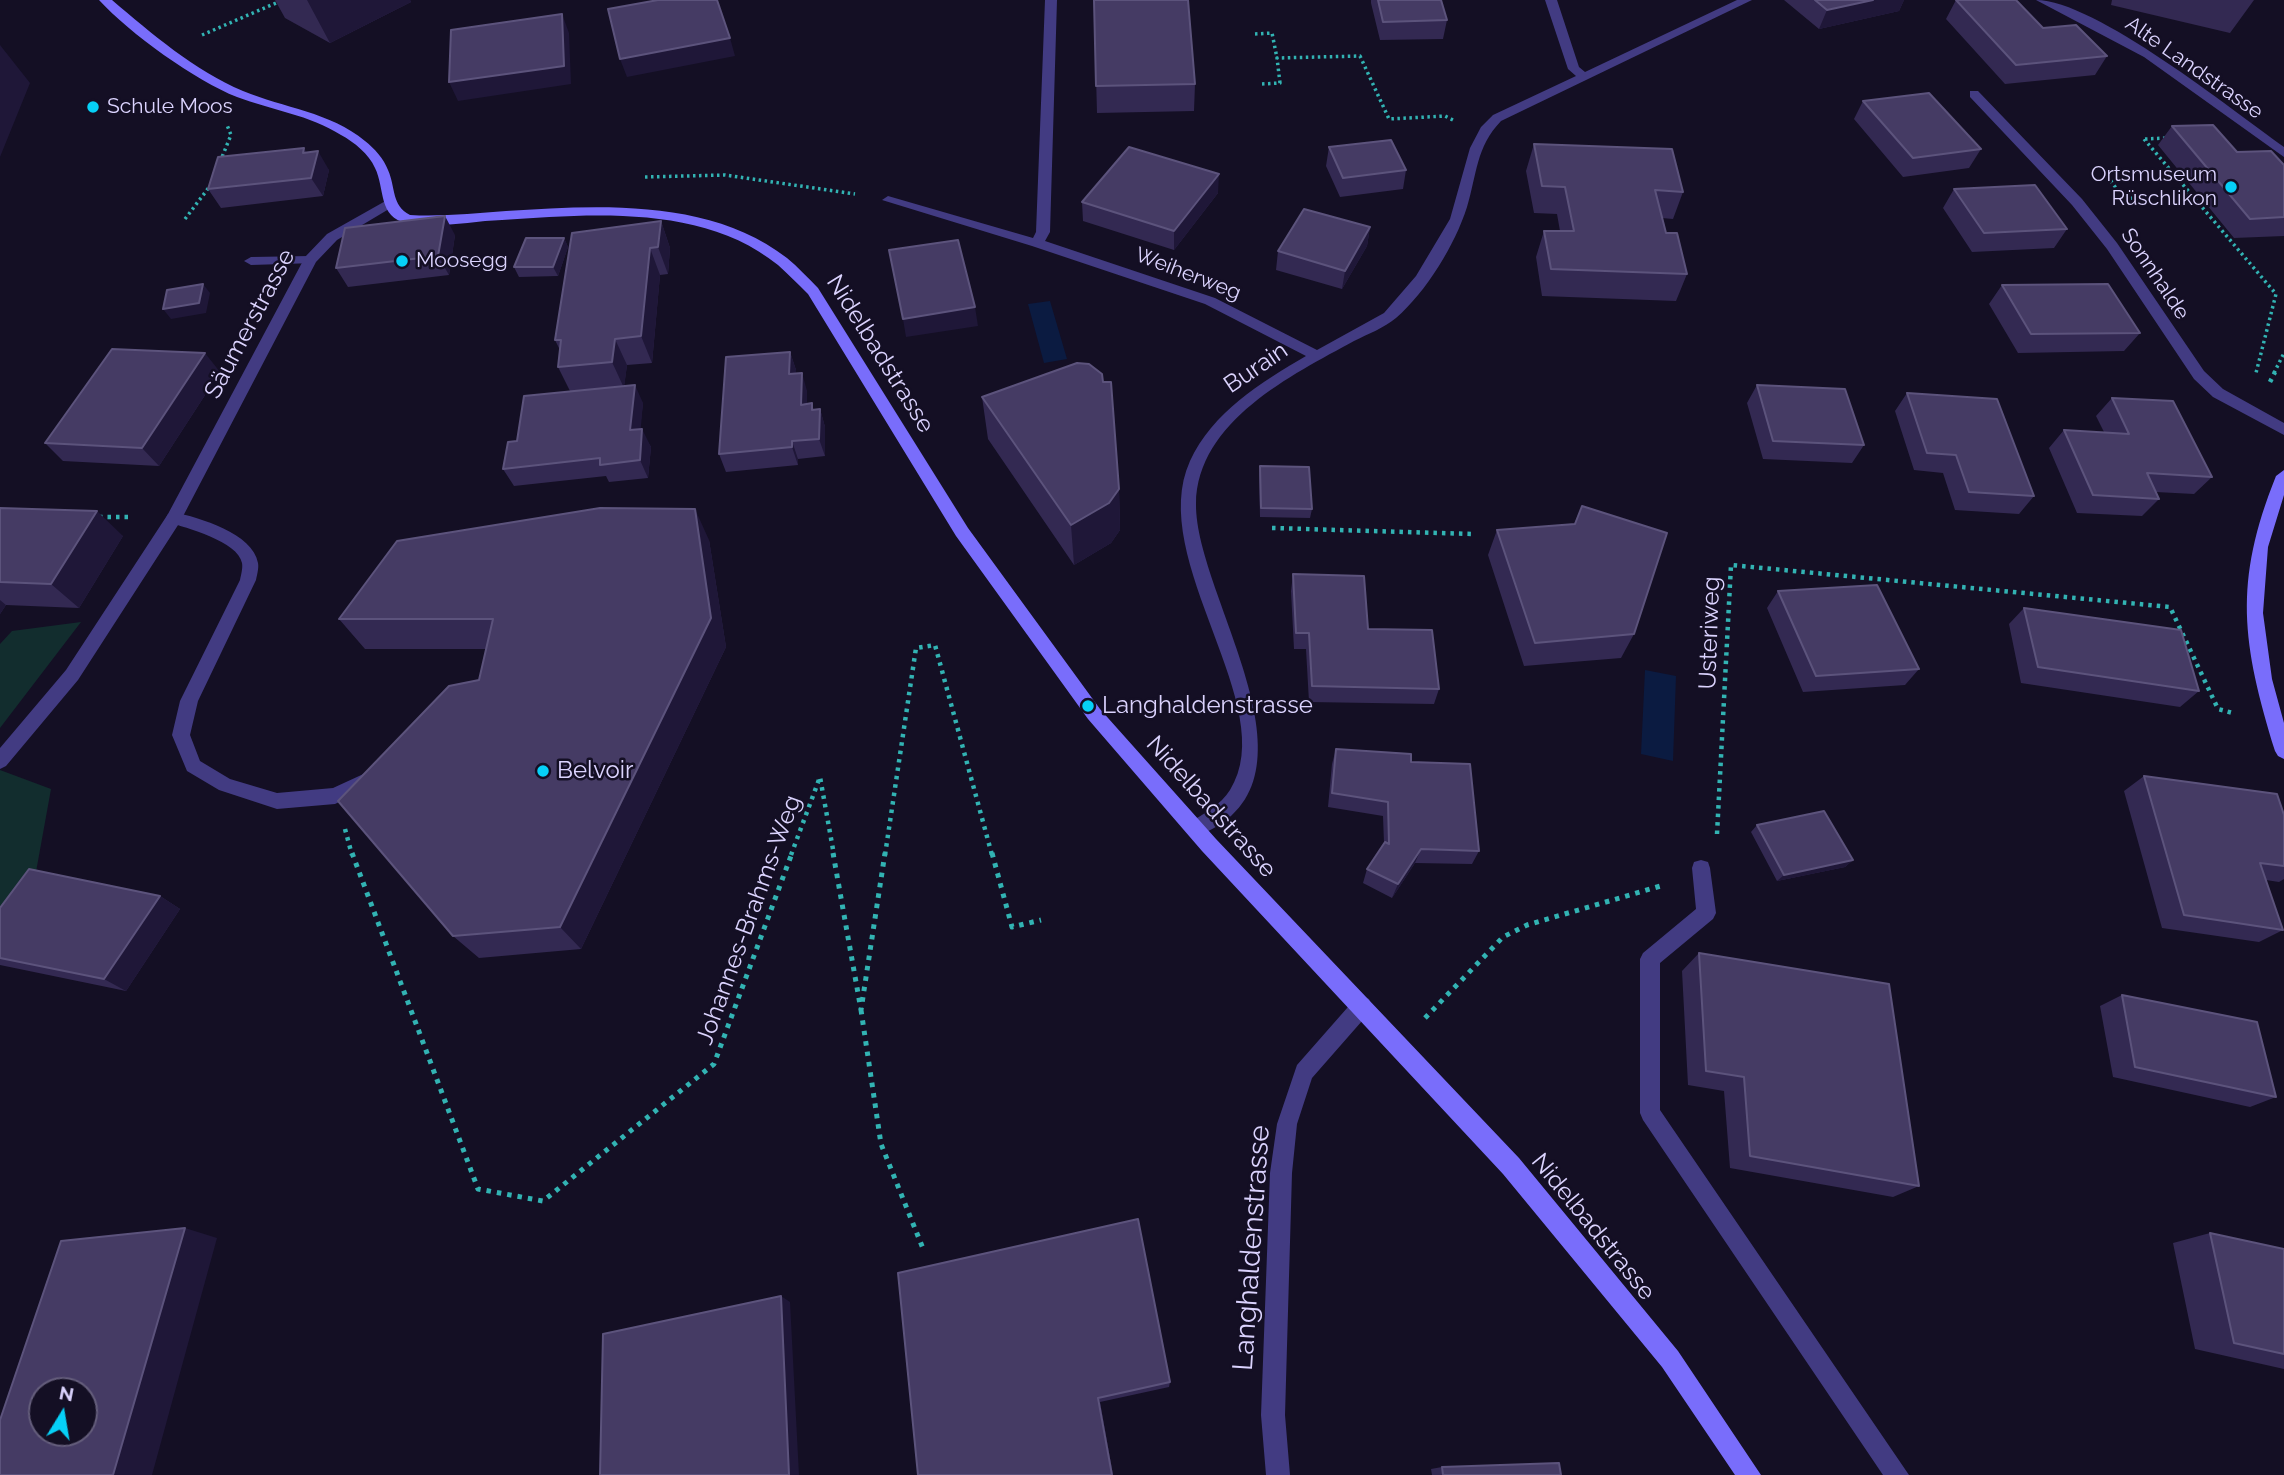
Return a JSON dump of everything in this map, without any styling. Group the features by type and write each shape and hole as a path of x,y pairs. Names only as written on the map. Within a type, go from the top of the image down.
{"main road":[{"path":"105,0 145,35 223,87 323,121 357,141 378,162 389,203"},
{"name":"Nidelbadstrasse","path":"389,203 394,212 407,219 422,221 551,212 647,214 692,220 724,228 752,240 795,269 813,291 962,532 1094,713 1195,829 1511,1166 1670,1359 1749,1475"},
{"path":"2284,476 2271,504 2254,578 2255,646 2284,751"}],"street":[{"path":"1037,243 1044,232 1051,0"},
{"path":"1551,0 1574,69 1583,76"},
{"name":"Burain","path":"1195,829 1224,810 1240,790 1248,766 1250,745 1250,718 1215,620 1191,534 1189,494 1196,463 1230,415 1318,356 1393,314 1435,258 1456,218 1480,136 1497,118 1746,0"},
{"name":"Alte Landstrasse","path":"2042,0 2083,18 2148,55 2284,153"},
{"name":"Sonnhalde","path":"1974,94 2077,202 2112,246 2200,375 2218,393 2284,430"},
{"name":"Weiherweg","path":"888,200 1037,243 1210,301 1318,356"},
{"name":"Säumerstrasse","path":"0,761 72,676 174,518 310,260 332,237 389,203"},
{"path":"251,261 310,260"},
{"path":"174,518 202,523 241,548 250,562 248,579 189,701 181,735 193,766 225,785 277,800 335,796 385,771"},
{"path":"1701,868 1706,913 1650,959 1650,1113 1896,1475"},
{"name":"Langhaldenstrasse","path":"1278,1475 1273,1415 1281,1173 1287,1124 1304,1072 1362,1006"}],"path":[{"path":"198,36 283,0"},
{"path":"1255,34 1272,33 1277,58 1280,83 1262,84"},
{"path":"1277,58 1360,56 1389,119 1441,117"},
{"path":"218,166 231,135 226,124"},
{"path":"2178,138 2144,139 2276,294 2255,368 2257,377"},
{"path":"2100,166 2123,199"},
{"path":"642,178 681,172 752,175 888,200"},
{"path":"185,219 214,177"},
{"path":"2112,199 2190,194"},
{"path":"2268,386 2284,353"},
{"path":"2263,382 2276,390"},
{"path":"90,517 174,518"},
{"path":"1272,528 1472,534"},
{"name":"Usteriweg","path":"1701,868 1717,837 1721,802 1731,565 2170,607 2218,709 2240,715"},
{"path":"924,1251 881,1144 862,1010 916,648 935,645 1012,927 1041,920"},
{"name":"Johannes-Brahms-Weg","path":"335,796 360,881 478,1189 543,1201 714,1064 820,776 862,1010"},
{"path":"1425,1017 1503,937 1528,925 1669,884 1701,868"}],"green space":[{"path":"81,622 0,728 0,644 12,631"},
{"path":"0,770 51,789 34,883 0,925"}],"water":[{"path":"1050,301 1067,359 1044,363 1028,304"},
{"path":"1645,670 1676,676 1673,761 1641,754"}],"building":[{"path":"658,0 717,0 730,38 620,59 608,9"},
{"path":"1094,0 1188,0 1195,84 1096,86"},
{"path":"1378,0 1441,0 1447,20 1383,22"},
{"path":"1815,0 1873,0 1827,10"},
{"path":"1956,0 2016,0 2043,28 2076,25 2107,56 2016,65"},
{"path":"562,14 564,66 449,82 451,30"},
{"path":"1929,93 1981,149 1913,158 1863,101"},
{"path":"2213,125 2237,152 2271,151 2284,165 2284,217 2250,219 2172,126"},
{"path":"1391,140 1406,170 1343,178 1329,147"},
{"path":"1534,144 1672,149 1683,192 1655,190 1666,233 1677,233 1687,274 1551,269 1544,231 1574,231 1565,187 1542,186"},
{"path":"1129,147 1219,174 1174,231 1082,202"},
{"path":"304,148 303,153 318,151 311,178 208,189 218,157"},
{"path":"2035,185 2067,229 1984,233 1954,189"},
{"path":"1304,209 1370,227 1345,271 1278,251"},
{"path":"445,216 438,256 336,268 345,228"},
{"path":"661,221 658,247 650,248 641,336 615,339 612,362 558,367 561,340 555,340 572,233"},
{"path":"526,238 564,238 553,267 514,267"},
{"path":"958,240 975,307 903,319 889,250"},
{"path":"203,284 199,303 163,309 167,290"},
{"path":"2108,284 2140,333 2031,334 2002,285"},
{"path":"112,349 205,353 142,448 45,443"},
{"path":"790,352 789,374 802,373 801,405 812,403 812,410 820,409 819,439 792,441 792,447 719,454 726,357"},
{"path":"1077,363 1089,364 1102,374 1103,382 1111,382 1119,489 1109,503 1071,525 982,397"},
{"path":"635,385 630,430 642,429 640,460 600,465 600,458 503,469 508,442 517,441 524,396"},
{"path":"1757,385 1845,389 1864,445 1773,441"},
{"path":"1907,393 1997,399 2034,496 1969,492 1956,455 1927,453"},
{"path":"2112,398 2173,401 2212,477 2147,473 2159,499 2093,495 2064,430 2129,434"},
{"path":"1260,466 1309,467 1312,509 1261,508"},
{"path":"1582,506 1667,533 1634,634 1535,643 1497,530 1575,524"},
{"path":"0,508 97,511 51,584 0,582"},
{"name":"Belvoir","path":"600,508 695,509 711,618 560,927 453,936 338,801 449,686 479,680 493,619 339,619 397,541"},
{"path":"1293,574 1364,576 1368,629 1432,630 1439,689 1312,686 1309,633 1296,633"},
{"path":"1877,585 1919,669 1816,676 1778,591"},
{"path":"2024,608 2181,630 2199,691 2038,667"},
{"path":"1336,749 1411,754 1411,762 1470,764 1479,851 1421,849 1398,884 1367,869 1385,842 1389,844 1388,802 1332,793"},
{"path":"2144,776 2277,794 2284,815 2284,866 2260,863 2283,930 2184,915"},
{"path":"1824,811 1853,860 1784,875 1757,825"},
{"path":"29,869 160,896 104,979 0,958 0,908"},
{"path":"1699,953 1889,984 1919,1186 1750,1156 1744,1077 1706,1071"},
{"path":"2122,995 2257,1022 2276,1097 2135,1067"},
{"path":"1138,1219 1170,1382 1098,1398 1112,1475 918,1475 898,1273"},
{"path":"185,1228 113,1475 0,1475 0,1420 61,1241"},
{"path":"2210,1233 2284,1249 2284,1354 2234,1343"},
{"path":"781,1296 789,1475 600,1475 603,1334"},
{"path":"1559,1463 1561,1475 1443,1475 1442,1467"}],"place":[{"name":"Schule Moos","path":"93,107"},
{"name":"Ortsmuseum Rüschlikon","path":"2231,187"},
{"name":"Moosegg","path":"402,261"},
{"name":"Langhaldenstrasse","path":"1088,706"},
{"name":"Belvoir","path":"543,771"}]}
